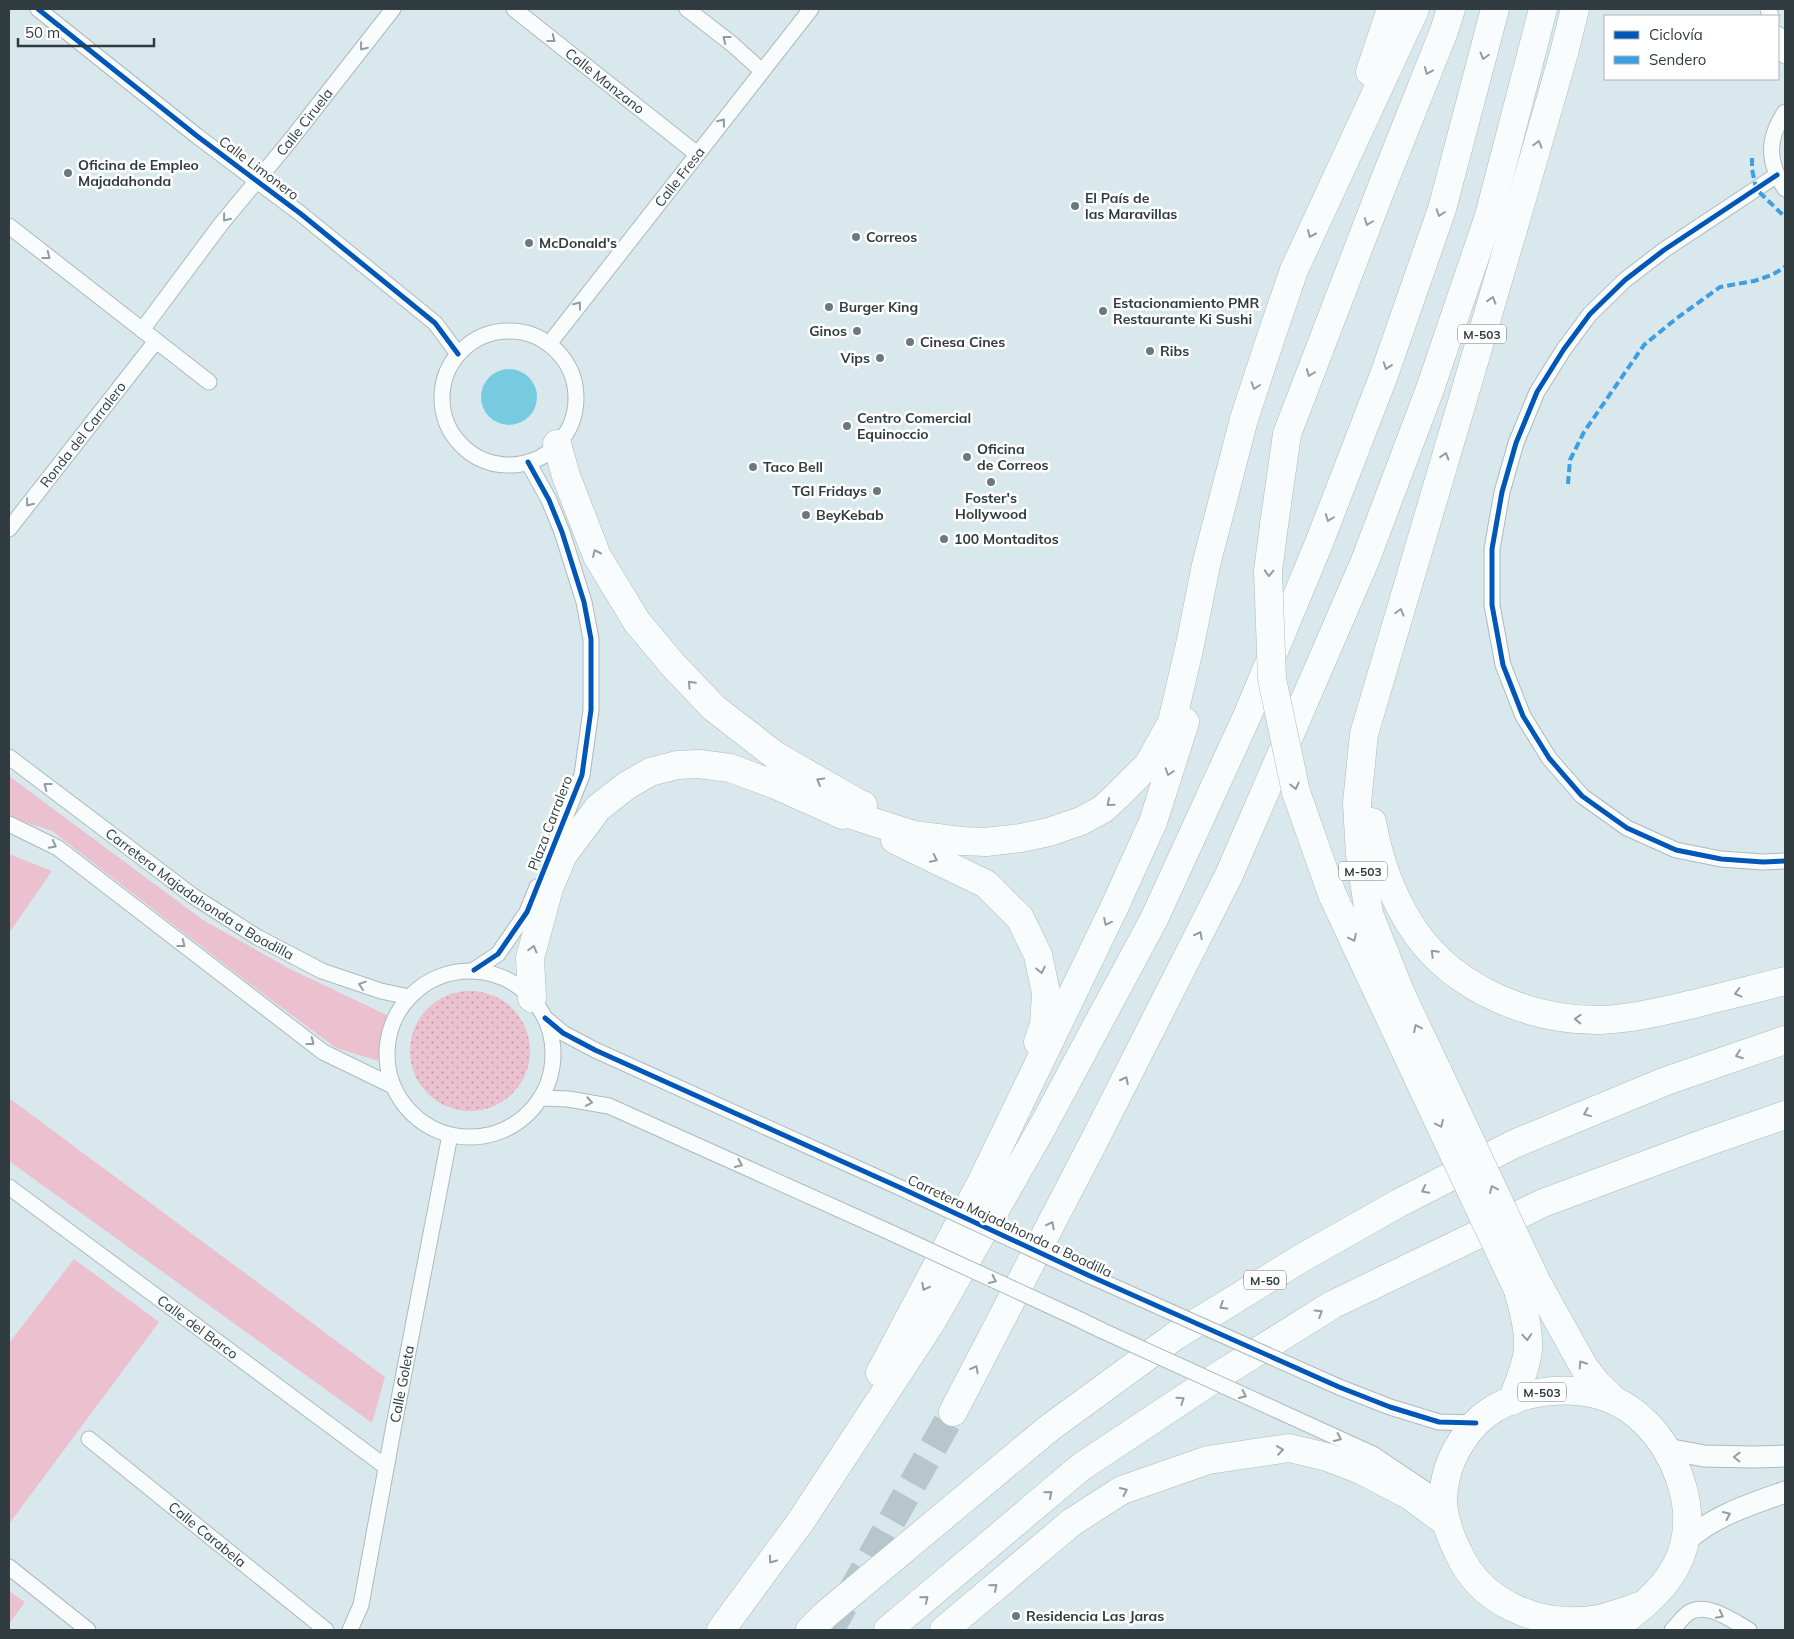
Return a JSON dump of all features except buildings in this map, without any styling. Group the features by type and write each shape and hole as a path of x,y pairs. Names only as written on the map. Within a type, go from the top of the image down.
{"highway":[{"path":"1331,189 1391,9"},
{"path":"827,807 914,835 986,842 1021,838 1049,832 1081,821 1103,808 1148,765 1172,722 1206,565 1224,502 1244,419 1294,270 1414,9"},
{"name":"M-503","path":"1451,9 1286,434 1268,571 1272,679 1296,792 1332,894 1428,1076 1527,1286 1561,1330 1596,1383 1614,1400 1643,1419 1667,1449 1678,1472 1686,1498 1688,1520 1686,1541 1671,1576 1613,1630"},
{"path":"721,1630 801,1521 932,1321 1044,1124 1154,919 1240,732 1316,552 1384,375 1442,209 1495,9"},
{"path":"953,1412 1091,1147 1229,875 1365,561 1430,389 1489,216 1543,9"},
{"name":"M-503","path":"1428,1076 1401,994 1369,914 1360,855 1357,803 1364,734 1518,214 1575,9"},
{"path":"557,444 566,476 597,556 615,587 637,622 672,665 714,708 776,756 856,802 961,841"},
{"path":"801,1521 981,1183 1113,910 1153,822 1185,723 1208,607 1224,502"},
{"path":"1386,659 1374,744 1369,800 1378,852 1386,877 1402,911 1417,934 1434,954 1454,971 1476,987 1502,1001 1546,1015 1573,1019 1602,1020 1634,1017 1785,981"},
{"path":"538,1008 530,958 548,888 564,855 598,808 626,786 650,772 677,765 699,764 730,768 776,785 827,807 986,884 1020,918 1038,955 1046,994 1044,1025 1036,1050 981,1183"},
{"path":"527,912 548,888"},
{"name":"M-50","path":"810,1630 825,1615 1048,1429 1175,1336 1300,1258 1514,1144 1666,1081 1785,1040"},
{"path":"888,1630 1081,1468 1215,1378 1332,1305 1543,1203 1710,1140 1785,1115"},
{"name":"M-503","path":"1512,1400 1522,1374 1528,1348 1526,1321 1527,1286"},
{"name":"M-503","path":"1614,1400 1584,1392 1554,1390 1512,1400 1497,1408 1476,1423 1462,1440 1454,1454 1445,1478 1445,1512 1462,1562 1482,1587 1514,1609 1535,1617 1571,1622 1594,1620 1619,1614 1642,1605"},
{"path":"944,1630 1072,1522 1122,1490 1208,1460 1289,1448 1327,1456 1361,1470 1445,1512"},
{"name":"M-503","path":"1496,1598 1508,1630"}],"street":[{"name":"Calle Limonero","path":"38,9 301,214 435,322 458,354"},
{"name":"Calle Ciruela","path":"142,330 221,224 393,9"},
{"name":"Calle Manzano","path":"514,9 697,154"},
{"path":"687,9 732,44 762,71"},
{"name":"Calle Fresa","path":"549,344 811,9"},
{"path":"1779,37 1785,56"},
{"path":"1785,112 1777,125 1772,141 1772,158 1776,175 1785,189"},
{"path":"1776,175 1664,250 1626,280 1590,314 1564,349 1538,392 1516,443 1502,492 1492,549 1492,606 1503,665 1523,716 1549,758 1582,796 1627,828 1676,850 1721,859 1763,862 1785,860"},
{"path":"9,226 209,382"},
{"path":"512,330 531,334 549,344 564,360 574,381 576,403 570,425 557,444 544,455 528,462 495,463 475,455 460,443 449,427 443,408 442,389 448,371 458,354 473,341 492,333 512,330"},
{"name":"Ronda del Carralero","path":"9,529 156,341"},
{"name":"Plaza Carralero","path":"474,970 498,954 527,912 582,775 591,710 592,639 584,602 562,532 549,500 528,462"},
{"name":"Carretera Majadahonda a Boadilla","path":"9,758 193,896 257,937 322,971 380,991 409,996"},
{"path":"9,824 58,848 323,1052 393,1086"},
{"name":"Carretera Majadahonda a Boadilla","path":"450,1135 427,1125 407,1108 393,1086 387,1063 388,1039 395,1016 409,996 423,985 439,976 456,971 474,970 496,974 515,984 562,1033 594,1050 1340,1388 1390,1408 1439,1422 1476,1423"},
{"path":"450,1135 479,1137 498,1133 514,1125 529,1113 541,1098 550,1079 553,1059 552,1038 538,1008"},
{"path":"541,1098 568,1099 609,1106 885,1230 1374,1454 1445,1512"},
{"name":"Calle Goleta","path":"350,1630 361,1605 450,1135"},
{"name":"Calle del Barco","path":"9,1187 386,1467"},
{"name":"Calle Carabela","path":"89,1439 326,1630"},
{"path":"1667,1449 1719,1457 1754,1458 1785,1456"},
{"path":"1686,1541 1697,1530 1718,1518 1785,1492"},
{"path":"9,1567 88,1630"},
{"path":"1672,1630 1689,1613 1699,1610 1710,1610 1749,1630"}],"shaded area":[{"path":"9,776 203,920 290,969 389,1016 378,1061 336,1048 52,831 9,817"},
{"path":"9,854 52,871 9,933"},
{"path":"470,991 493,995 513,1008 526,1028 530,1051 526,1074 513,1094 493,1107 470,1111 447,1107 427,1094 414,1074 410,1051 414,1028 427,1008 447,995"},
{"path":"9,1098 385,1377 372,1423 9,1161"},
{"path":"74,1259 159,1322 9,1524 9,1343"},
{"path":"9,1591 25,1602 9,1624"}],"water":[{"path":"509,369 529,377 537,397 529,417 509,425 489,417 481,397 489,377"}],"tunnel":[{"path":"830,1630 953,1412"}],"marked path":[{"path":"1752,158 1756,189 1785,217"},
{"path":"1568,484 1570,460 1584,432 1644,345 1720,287 1754,281 1772,275 1785,267"}],"cycle path":[{"path":"38,9 197,136 301,214 435,323 458,354"},
{"path":"1777,175 1664,250 1625,280 1590,314 1564,349 1537,392 1516,443 1502,492 1492,549 1492,605 1503,665 1523,716 1549,758 1582,796 1627,828 1676,850 1721,859 1763,862 1785,861"},
{"path":"474,970 498,954 527,912 582,775 591,710 591,639 584,602 562,532 549,500 528,462"},
{"path":"545,1018 563,1033 595,1050 901,1188 1090,1276 1339,1387 1390,1407 1439,1422 1476,1423"}],"place":[{"name":"Oficina de Empleo Majadahonda","path":"68,173"},
{"name":"El País de las Maravillas","path":"1075,206"},
{"name":"Correos","path":"856,237"},
{"name":"McDonald's","path":"529,243"},
{"name":"Burger King","path":"829,307"},
{"name":"Estacionamiento PMR Restaurante Ki Sushi","path":"1103,311"},
{"name":"Ginos","path":"857,331"},
{"name":"Cinesa Cines","path":"910,342"},
{"name":"Ribs","path":"1150,351"},
{"name":"Vips","path":"880,358"},
{"name":"Centro Comercial Equinoccio","path":"847,426"},
{"name":"Oficina de Correos","path":"967,457"},
{"name":"Taco Bell","path":"753,467"},
{"name":"Foster's Hollywood","path":"991,482"},
{"name":"TGI Fridays","path":"877,491"},
{"name":"BeyKebab","path":"806,515"},
{"name":"100 Montaditos","path":"944,539"},
{"name":"Residencia Las Jaras","path":"1016,1616"}]}
